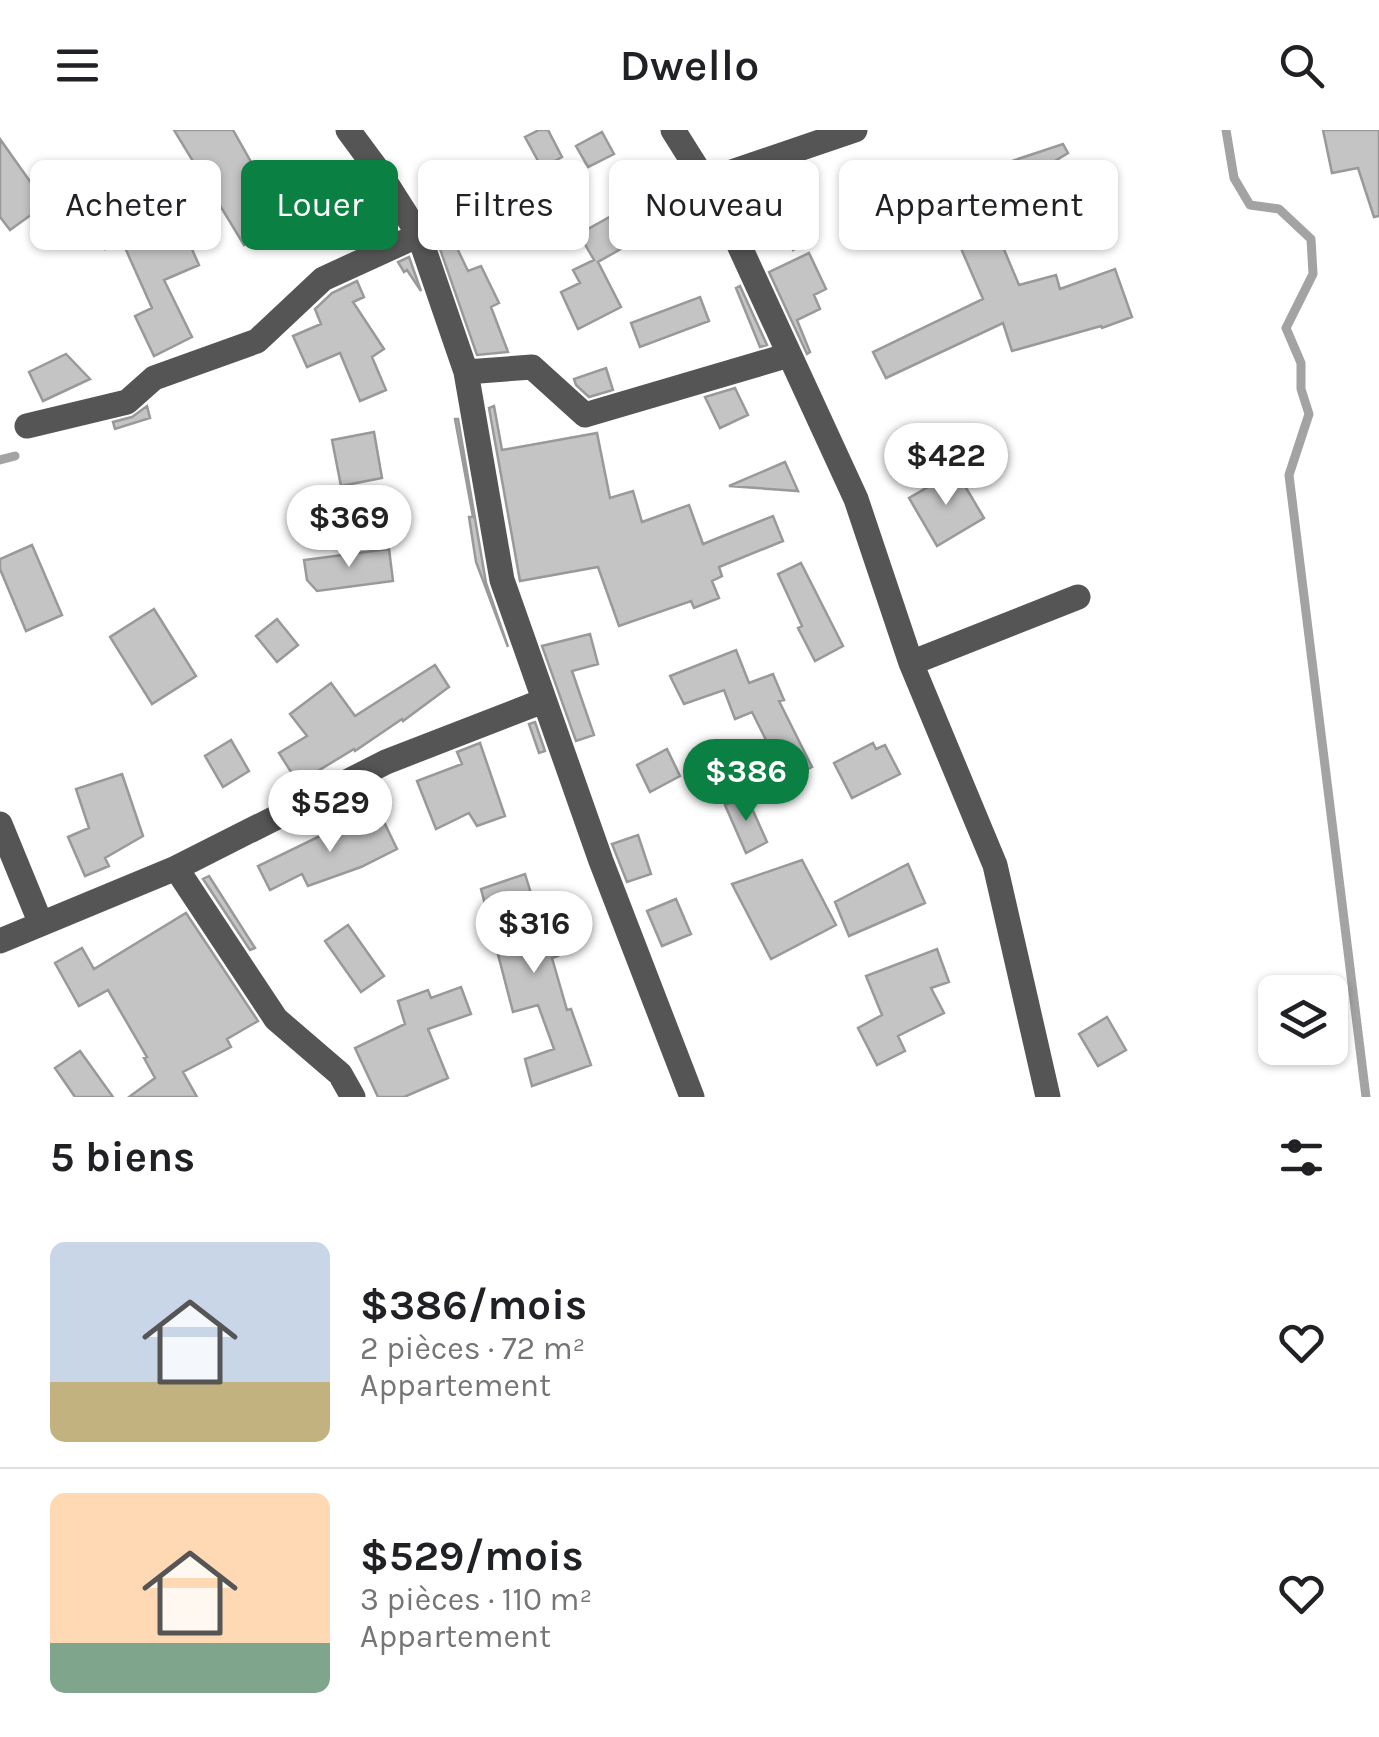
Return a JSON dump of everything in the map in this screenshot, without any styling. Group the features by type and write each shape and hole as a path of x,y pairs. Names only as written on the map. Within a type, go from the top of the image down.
{"street":[{"path":"348,130 418,233"},
{"path":"673,130 693,160"},
{"path":"766,160 856,130"},
{"path":"27,426 127,402 154,378 257,341 323,279 418,235"},
{"path":"424,250 466,372 502,580 543,702 692,1097"},
{"path":"739,250 856,500 912,663 995,865 1048,1097"},
{"path":"466,372 532,367 584,415 789,356"},
{"path":"912,663 1078,597"},
{"path":"0,941 176,868 386,762 543,702"},
{"path":"0,824 40,924"},
{"path":"176,868 276,1019 340,1074 353,1097"}],"building":[{"path":"174,130 233,130 250,160 241,160 241,240 221,207 221,160 192,160"},
{"path":"548,130 562,157 538,160 525,137"},
{"path":"1323,130 1379,130 1379,216 1374,217 1358,168 1332,173"},
{"path":"602,132 614,154 589,166 589,160 584,160 576,146"},
{"path":"0,139 30,181 30,216 10,230 0,217"},
{"path":"1063,144 1068,153 1057,160 1015,160"},
{"path":"609,217 609,250 619,250 598,262 621,307 578,329 561,292 580,283 573,270 594,260 588,250 589,228"},
{"path":"126,250 192,250 199,265 164,280 192,337 154,356 135,316 152,308"},
{"path":"440,250 458,250 468,271 481,266 499,303 491,307 508,352 477,355"},
{"path":"962,250 1004,250 1019,285 1056,275 1060,289 1115,269 1132,317 1012,351 1003,323 886,378 873,352 983,299"},
{"path":"809,253 826,289 814,295 820,309 797,320 810,352 807,354 769,272"},
{"path":"409,257 421,291 398,262"},
{"path":"357,281 364,297 353,302 384,349 372,357 386,390 360,401 340,353 307,367 293,336 321,324 315,309 332,293"},
{"path":"740,286 767,345 760,347 736,288"},
{"path":"700,297 709,321 640,347 631,323"},
{"path":"66,354 90,379 43,401 29,372"},
{"path":"606,368 613,390 589,397 576,385 574,379"},
{"path":"735,388 748,415 720,428 705,397"},
{"path":"147,406 150,418 115,429 113,422 132,417"},
{"path":"494,406 502,450 597,433 610,498 633,491 642,522 689,505 703,544 773,516 783,541 719,567 722,576 712,581 719,598 694,608 691,601 619,626 598,567 520,581 489,408"},
{"path":"455,419 486,583 508,647 476,562 469,517 473,517"},
{"path":"374,432 382,478 341,486 332,440"},
{"path":"785,462 798,491 729,486"},
{"path":"956,471 984,518 937,546 909,498"},
{"path":"32,545 62,615 26,631 0,569 0,559"},
{"path":"389,549 393,581 317,591 307,580 304,560"},
{"path":"801,563 843,646 815,661 778,574"},
{"path":"154,609 196,676 152,704 110,637"},
{"path":"277,619 298,645 277,662 256,636"},
{"path":"590,634 598,664 572,671 594,735 576,741 542,646"},
{"path":"736,650 749,683 773,674 784,700 779,701 812,767 786,780 752,712 735,719 724,690 684,704 670,676"},
{"path":"435,665 449,687 403,721 298,783 279,753 307,736 290,714 331,683 355,716"},
{"path":"535,722 545,751 539,753 529,724"},
{"path":"231,740 249,771 223,787 205,756"},
{"path":"480,743 505,816 477,826 469,813 436,829 417,781 462,764 457,752"},
{"path":"873,743 876,749 885,745 900,774 852,798 834,763"},
{"path":"667,749 680,776 650,792 637,765"},
{"path":"122,774 143,836 105,858 109,866 85,876 68,837 89,828 76,789"},
{"path":"746,795 767,842 746,853 725,805"},
{"path":"353,820 359,831 383,820 397,849 308,886 302,874 270,890 258,866"},
{"path":"638,835 651,874 627,882 612,844"},
{"path":"802,860 836,925 771,959 732,884"},
{"path":"908,864 925,903 849,936 835,902"},
{"path":"525,874 542,929 550,927 558,956 552,958 567,1010 571,1009 591,1065 532,1086 525,1059 554,1049 538,1005 513,1012 481,889"},
{"path":"209,876 255,948 250,950 203,879"},
{"path":"676,899 691,934 662,946 647,911"},
{"path":"186,913 258,1021 227,1039 231,1047 183,1072 197,1097 129,1097 155,1078 144,1058 147,1057 108,990 79,1006 55,963 82,948 94,969"},
{"path":"348,925 384,976 361,992 325,941"},
{"path":"937,949 949,982 931,988 944,1013 898,1036 905,1051 877,1065 858,1028 882,1015 866,976"},
{"path":"461,987 471,1014 428,1029 448,1078 404,1097 378,1097 355,1048 405,1024 398,1001 428,990 431,998"},
{"path":"1107,1017 1126,1050 1098,1066 1079,1034"},
{"path":"80,1051 113,1097 75,1097 55,1068"}],"waterway":[{"path":"1226,130 1234,178 1250,205 1279,209 1311,239 1313,274 1286,328 1301,363 1301,389 1309,414 1289,475 1366,1097"},
{"path":"0,460 15,456"}]}
